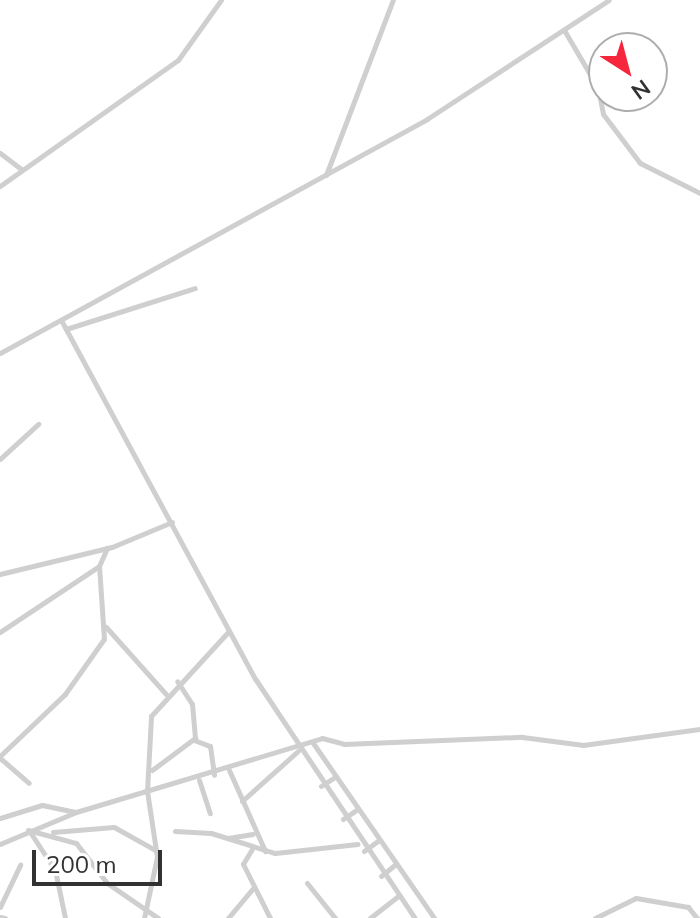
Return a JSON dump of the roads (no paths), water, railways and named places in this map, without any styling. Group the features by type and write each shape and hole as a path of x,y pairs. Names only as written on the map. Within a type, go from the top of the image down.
{"street":[{"path":"0,186 178,60 221,0"},
{"path":"325,176 393,0"},
{"path":"0,353 325,176 609,0"},
{"path":"564,30 595,80 606,120 640,163 700,193"},
{"path":"0,153 21,169"},
{"path":"0,179 10,178"},
{"path":"66,329 195,288"},
{"path":"61,320 229,631 298,750 381,876 415,918"},
{"path":"0,459 38,424"},
{"path":"0,574 107,548 172,522"},
{"path":"107,548 99,566 106,627 166,694"},
{"path":"0,632 99,566"},
{"path":"29,783 0,757 65,694 106,627"},
{"path":"144,918 150,909 157,851 147,791 151,771 149,725 177,681 229,631"},
{"path":"177,681 192,704 194,740"},
{"path":"0,844 76,812 147,791 199,780 313,743 522,737 583,745 700,729"},
{"path":"151,771 194,740"},
{"path":"194,740 210,746 214,775"},
{"path":"313,743 434,918"},
{"path":"242,801 298,750"},
{"path":"305,759 318,753"},
{"path":"229,770 253,834 265,852"},
{"path":"321,786 335,777"},
{"path":"199,780 210,813"},
{"path":"0,818 42,805 76,812"},
{"path":"343,819 358,809"},
{"path":"47,834 114,827 157,851"},
{"path":"29,831 76,843 107,883 150,909 158,918"},
{"path":"29,831 55,870 65,918"},
{"path":"175,831 228,838 253,834"},
{"path":"228,838 265,852 359,844"},
{"path":"364,851 379,840"},
{"path":"252,849 243,864 270,918"},
{"path":"381,876 396,864"},
{"path":"0,907 20,865"},
{"path":"307,883 335,918"},
{"path":"228,918 254,887"},
{"path":"370,918 399,895"},
{"path":"595,918 634,898 662,907 688,907 697,918"},
{"path":"662,907 664,915"}]}
